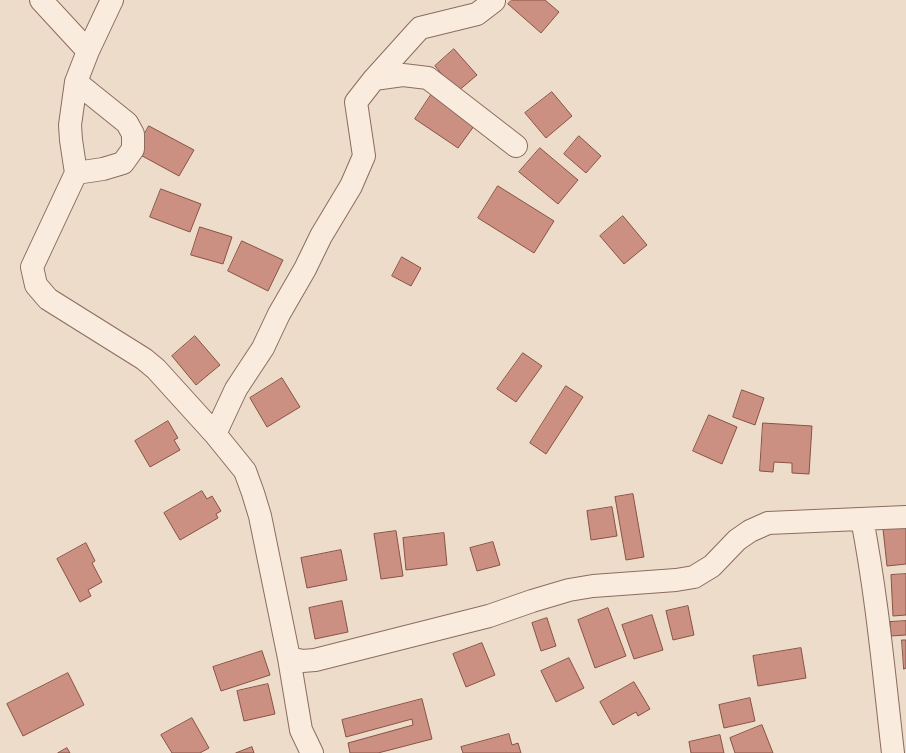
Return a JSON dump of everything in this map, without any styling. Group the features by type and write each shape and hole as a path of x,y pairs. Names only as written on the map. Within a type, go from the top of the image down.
{"street":[{"path":"41,0 88,51"},
{"path":"112,0 88,51 76,82 70,125 76,173 32,267 36,285 48,299 144,359 156,369 215,434 245,471 260,516 289,658 301,730 312,753"},
{"path":"215,434 236,389 263,348 279,314 305,269 321,236 351,186 364,156 356,102 374,79 420,28 477,14 494,1"},
{"path":"374,79 403,75 428,78 516,146"},
{"path":"76,82 127,123 133,134 133,149 123,163 103,169 76,173"},
{"path":"289,658 302,661 315,660 489,616 569,590 593,586 676,580 694,577 712,566 737,540 750,531 768,523 906,517"},
{"path":"862,519 878,625 893,753"}],"building":[{"path":"512,0 545,0 559,12 541,33 508,4"},
{"path":"454,49 477,75 457,92 435,66"},
{"path":"433,92 477,122 458,148 415,119"},
{"path":"552,92 572,116 546,138 525,113"},
{"path":"149,126 194,150 179,176 135,152"},
{"path":"579,136 601,156 586,173 564,154"},
{"path":"540,148 578,180 558,204 519,172"},
{"path":"498,186 554,221 534,253 478,218"},
{"path":"161,189 201,204 190,232 150,217"},
{"path":"623,216 647,245 624,264 600,236"},
{"path":"200,227 232,237 223,264 191,255"},
{"path":"242,241 283,260 268,291 228,271"},
{"path":"402,257 421,268 411,286 392,276"},
{"path":"195,336 220,365 196,385 172,356"},
{"path":"523,353 542,366 516,402 497,389"},
{"path":"282,378 300,407 267,427 250,398"},
{"path":"566,386 583,397 546,454 530,443"},
{"path":"742,390 764,398 755,425 733,417"},
{"path":"709,415 737,427 722,464 693,451"},
{"path":"168,421 178,438 174,440 180,450 150,467 135,441"},
{"path":"763,423 812,426 809,474 792,473 792,463 774,462 773,472 760,471"},
{"path":"202,491 207,499 212,496 221,511 216,514 218,518 180,540 164,513"},
{"path":"633,494 644,557 626,560 615,497"},
{"path":"612,507 617,536 591,540 587,511"},
{"path":"906,527 906,564 887,566 883,529"},
{"path":"396,531 403,576 381,579 374,534"},
{"path":"444,533 447,565 406,570 403,538"},
{"path":"493,542 500,565 477,571 470,548"},
{"path":"86,543 95,561 92,563 102,582 88,590 91,596 80,602 57,559"},
{"path":"341,550 347,580 307,588 301,558"},
{"path":"906,574 906,615 893,616 891,575"},
{"path":"342,601 348,632 315,639 309,608"},
{"path":"688,606 694,635 673,640 666,611"},
{"path":"608,608 626,656 595,668 578,620"},
{"path":"652,615 663,650 634,659 622,625"},
{"path":"547,618 556,646 541,651 532,623"},
{"path":"906,621 906,635 891,636 890,622"},
{"path":"902,640 906,640 906,668 904,669"},
{"path":"482,643 495,675 466,687 453,654"},
{"path":"801,648 806,678 758,686 753,656"},
{"path":"262,651 270,675 221,691 213,667"},
{"path":"569,658 584,688 556,702 541,671"},
{"path":"68,673 84,705 23,736 7,704"},
{"path":"634,682 650,709 638,716 636,712 613,725 600,702"},
{"path":"268,684 275,714 244,721 237,691"},
{"path":"750,698 755,721 724,728 719,705"},
{"path":"422,699 432,739 378,753 350,753 348,743 413,725 412,719 346,737 342,720"},
{"path":"192,718 209,748 200,753 172,753 161,735"},
{"path":"762,725 773,753 735,753 730,738"},
{"path":"509,734 512,745 518,743 521,753 463,753 461,747"},
{"path":"720,735 724,753 691,753 689,742"},
{"path":"252,747 254,753 236,753"},
{"path":"67,748 70,753 58,753"}]}
